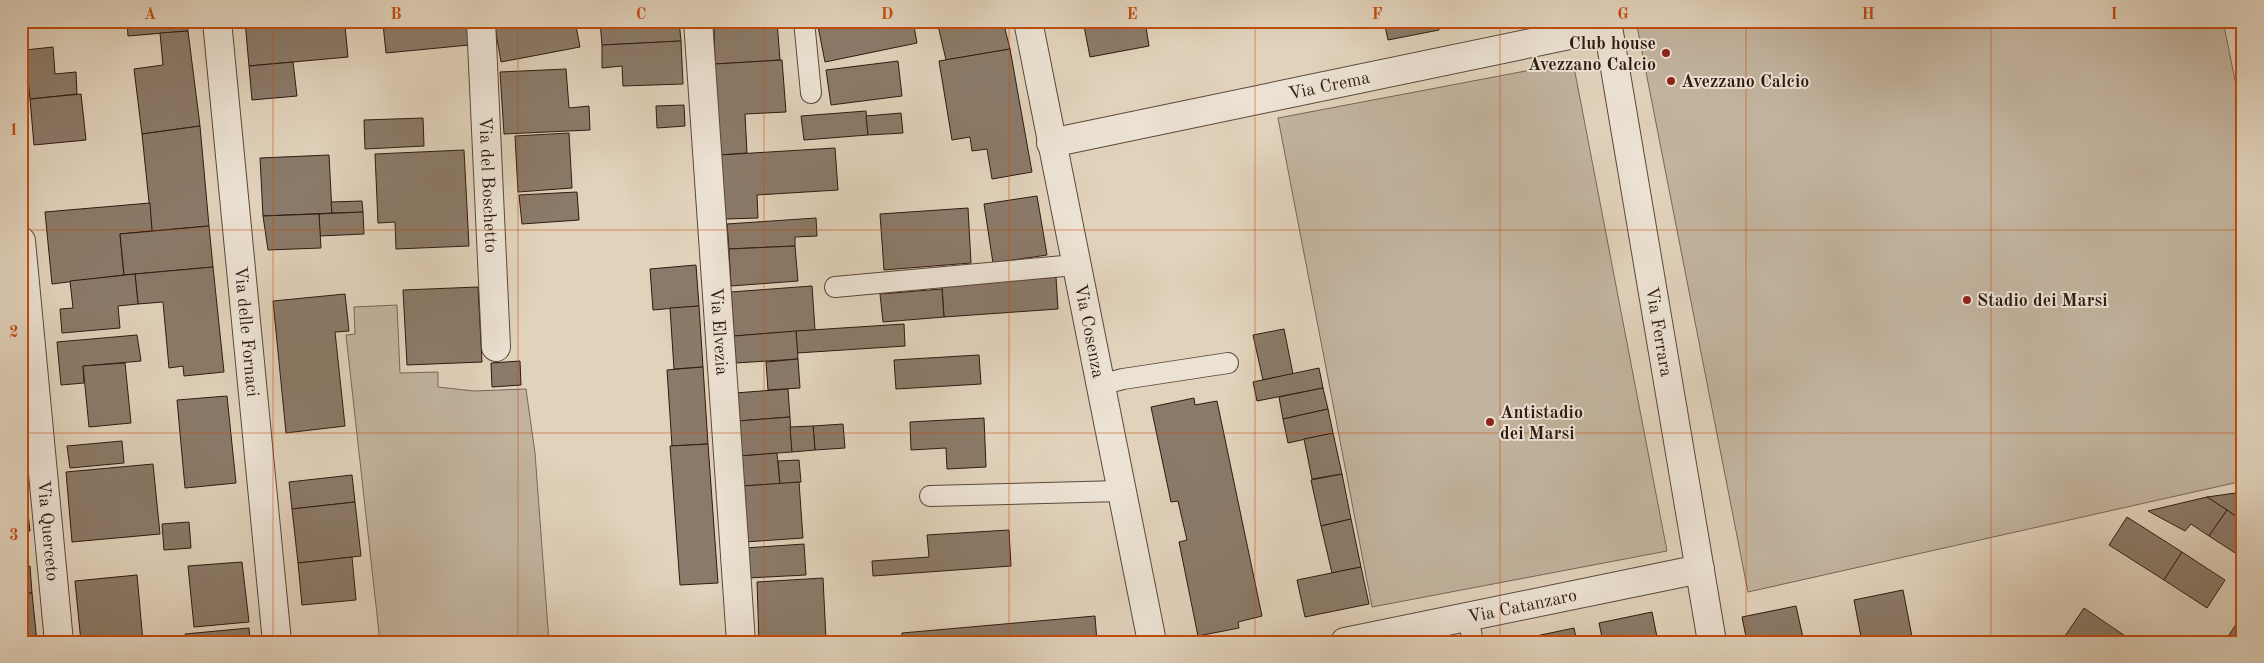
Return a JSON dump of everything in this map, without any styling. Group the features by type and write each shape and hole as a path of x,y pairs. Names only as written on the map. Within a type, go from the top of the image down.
{"street":[{"name":"Via delle Fornaci","path":"217,21 276,642"},
{"name":"Via del Boschetto","path":"481,21 496,347"},
{"name":"Via Elvezia","path":"698,21 741,642"},
{"name":"Via Cosenza","path":"1028,21 1075,265 1152,642"},
{"name":"Via Crema","path":"1051,143 1608,24"},
{"name":"Via Ferrara","path":"1608,24 1712,642"},
{"name":"Via Querceto","path":"21,241 59,642"},
{"name":"Via Catanzaro","path":"1345,642 1470,629 1700,569"}],"lane":[{"path":"804,21 811,93"},
{"path":"835,287 1075,265"},
{"path":"1100,385 1123,378 1228,363"},
{"path":"930,496 1121,491"}],"shaded area":[{"name":"Stadio dei Marsi","path":"1636,21 2223,21 2243,119 2243,481 1748,592"},
{"name":"Antistadio dei Marsi","path":"1573,62 1667,551 1372,607 1278,118"},
{"path":"397,305 400,373 438,372 438,387 474,391 526,389 535,453 549,642 380,642 346,335 355,334 354,307"}],"building":[{"path":"127,21 187,21 188,31 128,36"},
{"path":"245,21 330,21 330,27 345,26 348,57 249,66"},
{"path":"371,21 411,21 372,25"},
{"path":"411,21 467,21 469,45 386,53 383,24"},
{"path":"494,21 575,21 580,47 501,62"},
{"path":"600,21 679,21 681,41 602,45"},
{"path":"732,21 777,21 780,60 715,64 714,25"},
{"path":"817,21 913,21 917,43 825,62"},
{"path":"937,21 1003,21 1010,49 946,60"},
{"path":"1083,21 1145,21 1149,46 1090,57"},
{"path":"1384,21 1437,21 1439,30 1388,40"},
{"path":"188,31 200,126 142,134 134,69 163,65 160,33"},
{"path":"681,41 683,84 623,86 622,66 602,68 602,45"},
{"path":"53,47 55,74 76,72 77,94 30,99 25,50"},
{"path":"1010,49 1032,172 992,179 987,149 972,151 970,137 952,140 939,61"},
{"path":"782,60 786,112 745,114 747,153 720,155 715,64"},
{"path":"898,61 902,96 831,105 826,70"},
{"path":"293,62 297,96 252,100 249,66"},
{"path":"566,69 569,108 589,106 590,130 504,134 500,72"},
{"path":"81,94 86,140 34,145 30,99"},
{"path":"684,105 685,126 657,128 656,106"},
{"path":"866,111 868,135 804,140 801,116"},
{"path":"901,113 903,133 868,135 866,116"},
{"path":"423,118 424,146 365,149 364,120"},
{"path":"200,126 209,226 152,231 142,134"},
{"path":"569,133 572,188 518,192 515,136"},
{"path":"835,148 838,190 757,195 758,218 725,219 720,155"},
{"path":"464,150 469,246 396,249 395,222 378,223 375,154"},
{"path":"329,155 332,213 263,216 260,158"},
{"path":"577,192 579,220 522,224 519,195"},
{"path":"1037,196 1047,255 993,263 984,204"},
{"path":"362,201 363,212 332,213 331,202"},
{"path":"150,203 152,231 120,234 124,275 52,284 45,212"},
{"path":"968,208 971,263 884,270 880,214"},
{"path":"363,212 364,234 320,236 319,214"},
{"path":"319,214 321,248 268,250 263,216"},
{"path":"816,218 817,236 795,237 795,246 729,249 727,224"},
{"path":"209,226 213,267 124,275 120,234"},
{"path":"795,246 798,281 731,286 729,249"},
{"path":"696,265 699,306 653,310 650,269"},
{"path":"213,267 224,372 184,376 183,366 169,368 163,302 138,304 135,274"},
{"path":"135,274 138,304 118,306 120,328 62,333 60,309 73,308 70,281"},
{"path":"1056,277 1058,309 944,317 942,286"},
{"path":"812,286 815,330 734,336 731,292"},
{"path":"478,287 482,362 407,365 403,290"},
{"path":"942,289 944,317 883,322 880,294"},
{"path":"345,294 349,331 335,332 345,426 286,433 273,301"},
{"path":"699,306 703,367 674,369 670,308"},
{"path":"904,324 905,346 797,353 796,331"},
{"path":"1284,329 1293,374 1263,380 1253,335"},
{"path":"796,331 798,359 736,363 734,336"},
{"path":"137,335 141,361 83,366 84,383 61,385 57,342"},
{"path":"979,355 981,384 896,389 894,360"},
{"path":"798,359 800,388 768,390 766,362"},
{"path":"520,361 521,385 492,387 491,363"},
{"path":"125,363 131,423 89,427 83,366"},
{"path":"703,367 708,444 672,446 667,370"},
{"path":"1319,368 1323,388 1257,401 1253,382"},
{"path":"1323,388 1328,409 1283,419 1279,397"},
{"path":"788,389 790,417 738,421 735,393"},
{"path":"227,396 236,483 185,488 177,400"},
{"path":"1194,398 1195,405 1217,401 1262,616 1238,622 1239,628 1198,636 1179,542 1187,540 1178,501 1171,502 1151,407"},
{"path":"1328,409 1333,433 1288,443 1283,419"},
{"path":"790,417 792,452 740,456 738,421"},
{"path":"984,418 986,467 947,469 946,448 911,450 910,422"},
{"path":"843,424 845,448 815,450 813,426"},
{"path":"813,426 815,450 792,452 790,427"},
{"path":"1333,433 1342,474 1312,479 1304,439"},
{"path":"122,441 124,463 70,468 67,446"},
{"path":"708,444 718,583 680,585 670,446"},
{"path":"21,453 30,531 21,532"},
{"path":"777,453 780,484 743,486 740,456"},
{"path":"799,460 801,482 780,484 778,461"},
{"path":"153,464 160,534 72,542 66,472"},
{"path":"1342,474 1351,519 1321,526 1311,480"},
{"path":"352,475 355,502 292,509 289,482"},
{"path":"799,482 803,538 745,542 743,486"},
{"path":"2243,492 2243,521 2207,497"},
{"path":"2207,497 2227,510 2209,536 2191,524 2185,531 2148,511"},
{"path":"355,502 361,556 298,563 292,509"},
{"path":"2227,510 2243,521 2243,558 2209,536"},
{"path":"2127,517 2182,552 2164,580 2109,545"},
{"path":"1351,519 1361,567 1332,573 1321,526"},
{"path":"189,522 191,548 164,550 162,524"},
{"path":"1009,530 1011,566 873,576 872,561 929,557 927,535"},
{"path":"804,544 806,575 748,578 745,548"},
{"path":"2182,552 2225,580 2207,608 2164,580"},
{"path":"352,557 356,600 302,605 298,563"},
{"path":"242,562 249,622 194,627 188,566"},
{"path":"30,566 32,593 21,594 21,567"},
{"path":"1361,567 1369,604 1305,617 1297,580"},
{"path":"137,575 143,642 81,642 75,581"},
{"path":"823,578 826,640 759,642 757,582"},
{"path":"1903,590 1913,642 1862,642 1854,600"},
{"path":"32,593 37,642 21,642 21,594"},
{"path":"1796,606 1804,642 1747,642 1742,617"},
{"path":"2084,608 2134,642 2061,642"},
{"path":"1652,612 1658,642 1603,642 1599,623"},
{"path":"2243,614 2243,642 2233,642 2227,638"},
{"path":"1095,616 1097,642 902,642 902,633"},
{"path":"249,628 250,642 186,642 185,634"},
{"path":"1574,628 1577,642 1523,642 1522,639"},
{"path":"175,636 175,642 148,642 148,639"},
{"path":"350,638 351,642 318,642"}],"place":[{"name":"Club house Avezzano Calcio","path":"1666,53"},
{"name":"Avezzano Calcio","path":"1671,81"},
{"name":"Stadio dei Marsi","path":"1967,300"},
{"name":"Antistadio dei Marsi","path":"1490,422"}]}
